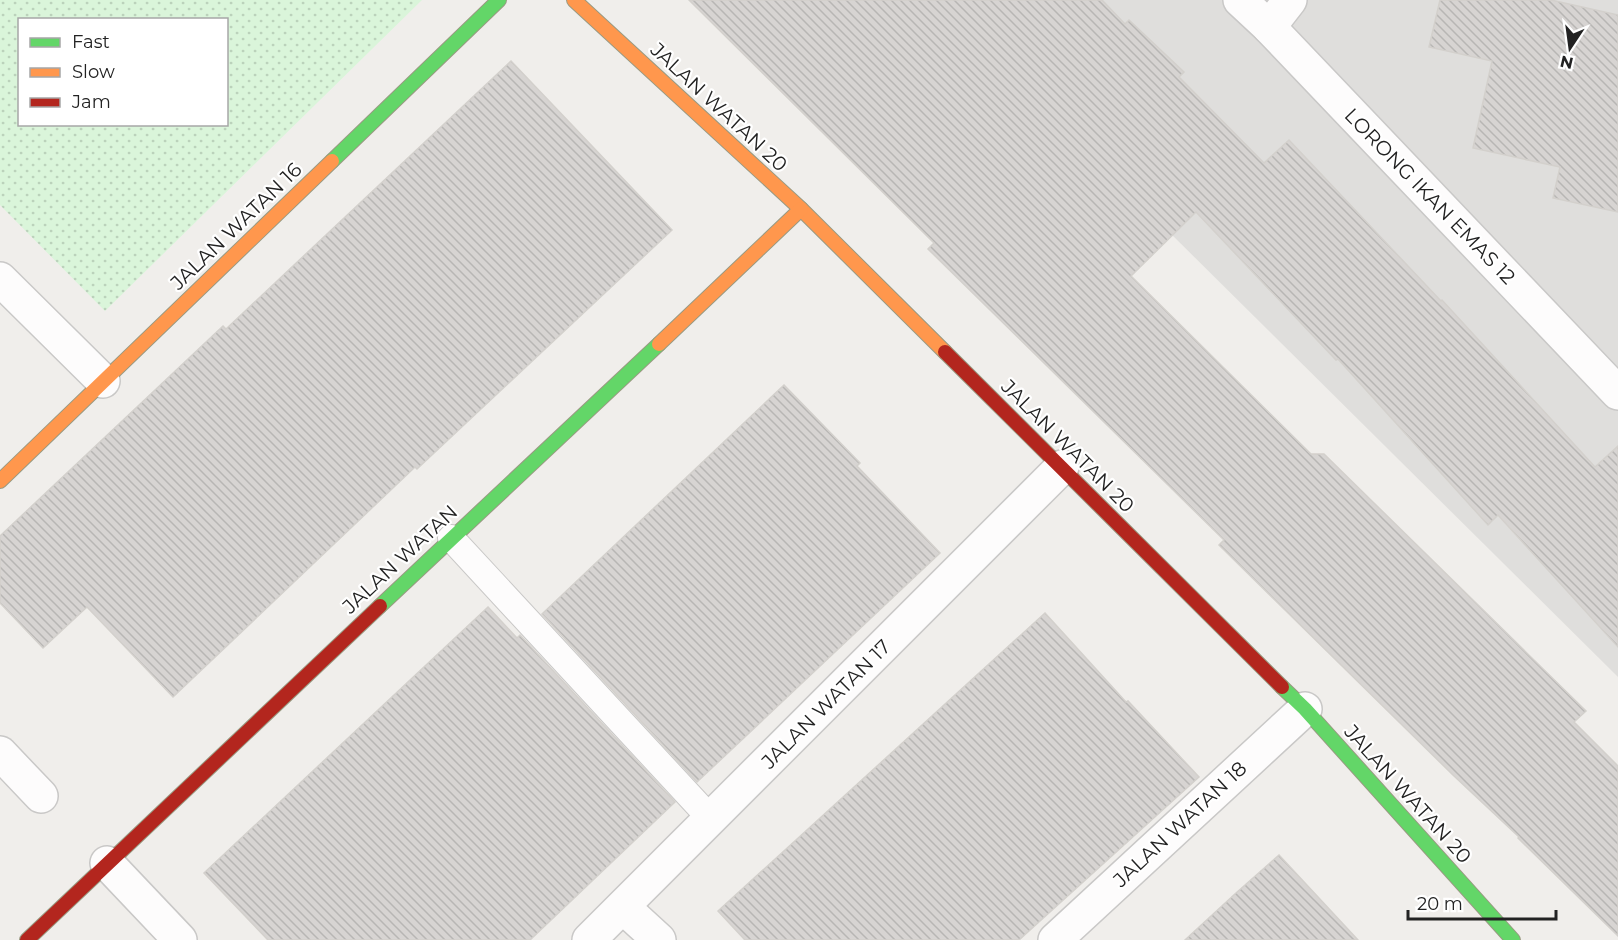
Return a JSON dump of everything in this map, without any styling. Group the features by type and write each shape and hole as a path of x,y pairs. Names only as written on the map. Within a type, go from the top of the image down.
{"street":[{"name":"JALAN WATAN 16","path":"0,481 498,0"},
{"name":"JALAN WATAN 20","path":"574,0 801,209 1305,709 1513,940"},
{"name":"LORONG IKAN EMAS 12","path":"1240,0 1269,27 1618,393"},
{"path":"1269,27 1290,0"},
{"name":"JALAN WATAN","path":"27,940 801,209"},
{"path":"0,279 103,381"},
{"name":"JALAN WATAN 17","path":"589,940 1062,467"},
{"name":"JALAN WATAN 18","path":"1055,940 1305,709"},
{"path":"0,753 41,795"},
{"path":"107,863 180,940"},
{"path":"623,907 659,940"}],"lane":[{"path":"451,538 711,819"}],"shaded area":[{"path":"935,0 1618,0 1618,677"}],"green space":[{"path":"0,0 422,0 105,311 0,205"}],"building":[{"path":"689,0 1102,0 1125,24 1129,20 1184,72 1179,77 1264,163 1289,140 1442,300 1595,467 1618,446 1618,647 1498,515 1488,525 1338,359 1336,360 1196,212 1131,276 1311,454 1324,454 1586,711 1574,722 1618,766 1618,936 1219,545 1224,540 928,249 934,243"},
{"path":"1440,0 1551,0 1618,15 1618,212 1553,198 1560,167 1473,148 1492,61 1429,47"},
{"path":"511,61 672,230 417,469 415,467 173,697 87,607 43,648 0,603 0,536 223,326 226,329"},
{"path":"784,385 860,463 857,466 940,553 697,782 542,614"},
{"path":"488,607 517,638 520,635 675,802 530,940 268,940 204,873"},
{"path":"1045,613 1126,702 1128,701 1199,777 1019,940 745,940 718,911"},
{"path":"1279,855 1358,940 1185,940 1236,893"}],"traffic: fast":[{"path":"332,161 499,0"},
{"path":"380,606 659,344"},
{"path":"1282,687 1305,709 1513,940"}],"traffic: slow":[{"path":"574,0 801,209 945,352"},
{"path":"0,481 332,161"},
{"path":"659,344 801,209"}],"traffic: jam":[{"path":"945,352 1282,687"},
{"path":"27,940 380,606"}]}
